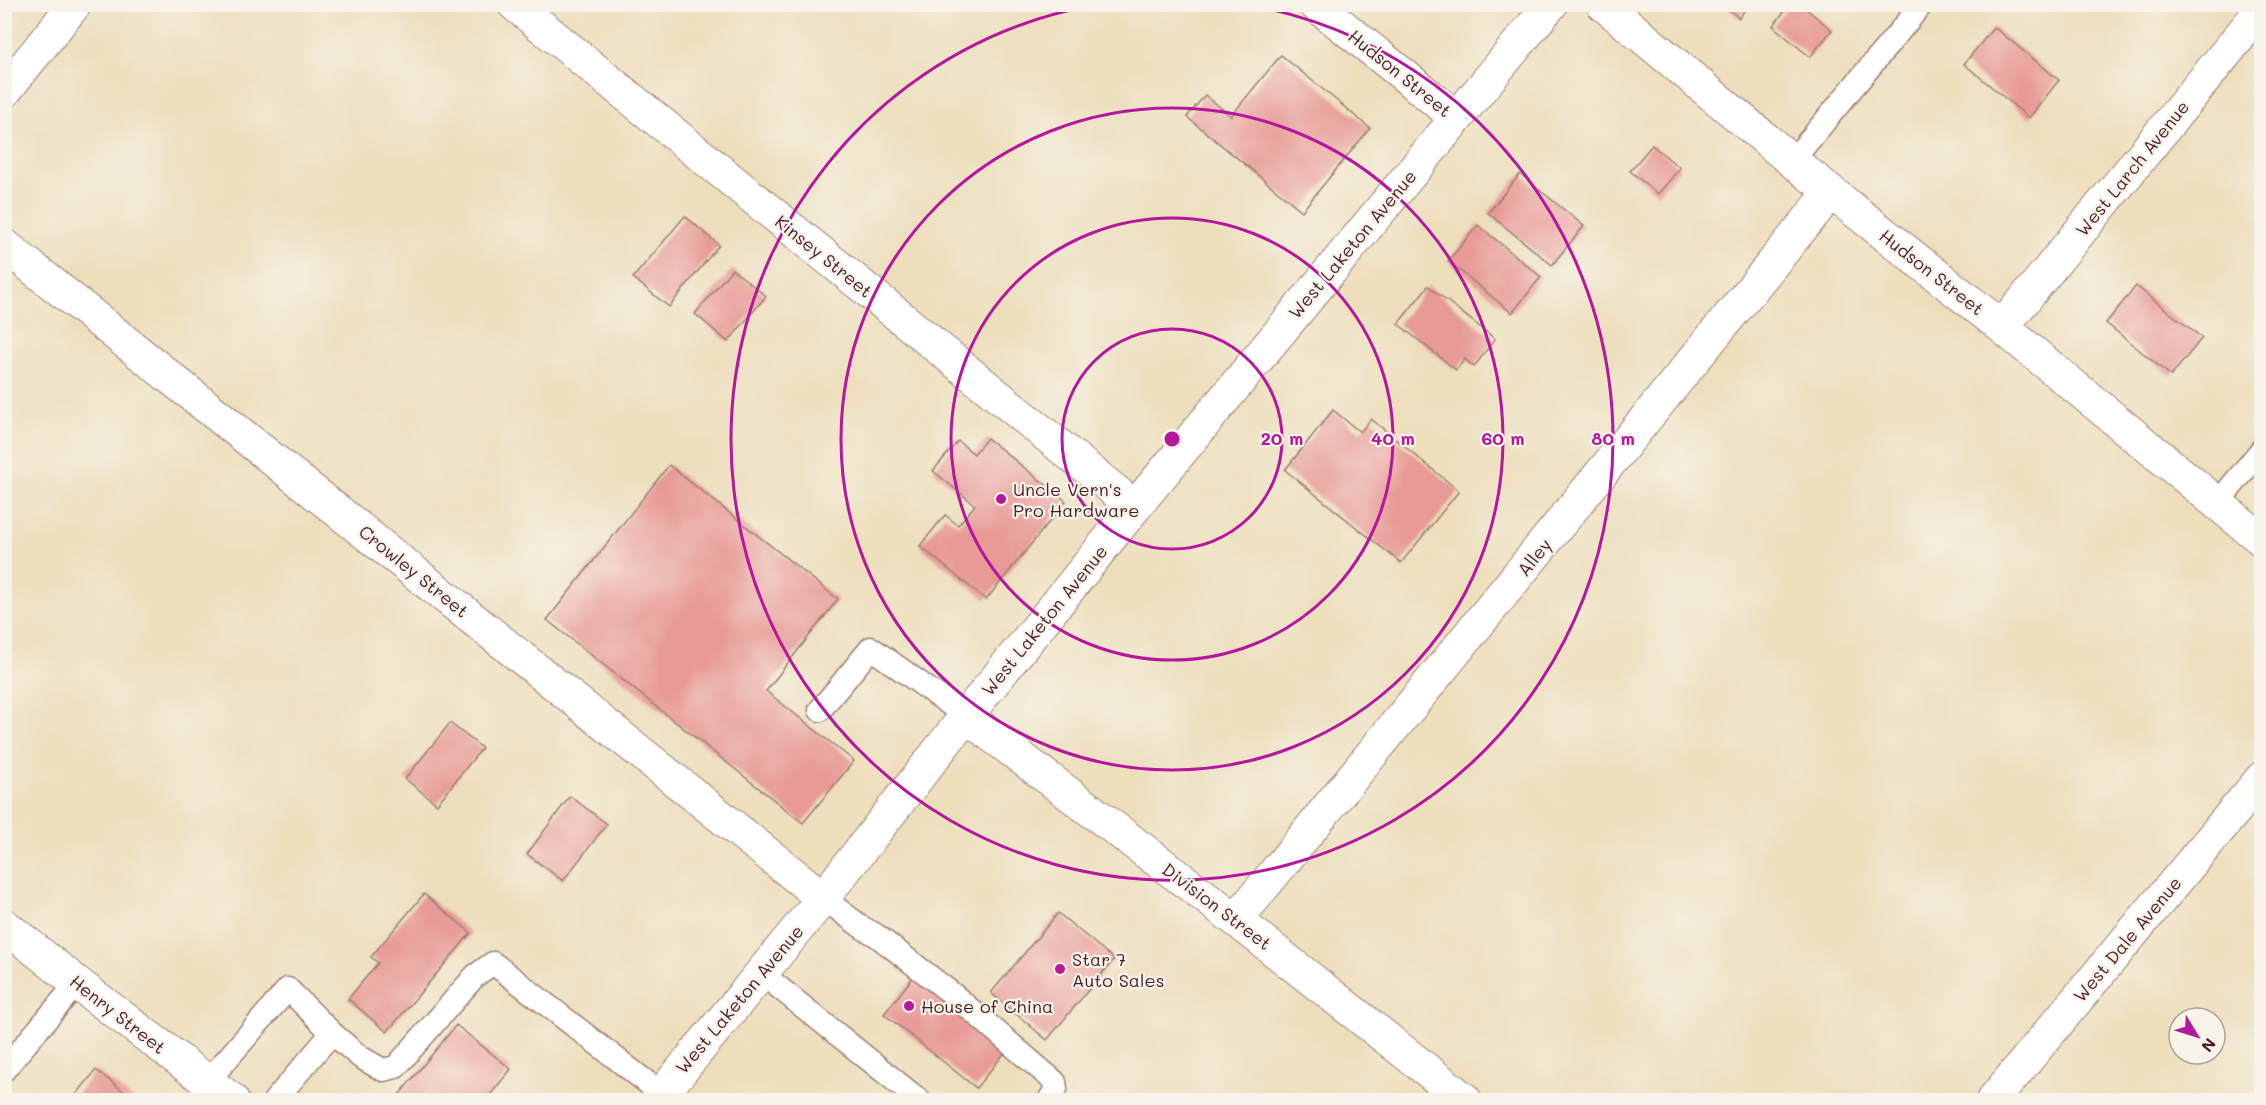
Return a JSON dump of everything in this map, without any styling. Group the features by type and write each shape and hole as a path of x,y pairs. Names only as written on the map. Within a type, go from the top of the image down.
{"street":[{"path":"4,92 75,4"},
{"name":"Kinsey Street","path":"514,4 1135,507"},
{"name":"Hudson Street","path":"1315,4 1457,118"},
{"name":"West Laketon Avenue","path":"659,1097 823,898 1135,507 1551,4"},
{"name":"Hudson Street","path":"1603,4 1792,161 2002,327 2262,540"},
{"name":"West Larch Avenue","path":"2002,327 2262,9"},
{"name":"Alley","path":"1236,921 1832,192"},
{"name":"Crowley Street","path":"4,245 823,898"},
{"name":"Division Street","path":"966,716 1236,921 1465,1101"},
{"name":"West Dale Avenue","path":"1994,1101 2262,778"},
{"name":"Henry Street","path":"4,925 220,1091"}],"lane":[{"path":"1792,161 1922,4"},
{"path":"2217,504 2262,449"},
{"path":"820,710 871,648 966,716"},
{"path":"823,898 876,935 955,996 1055,1082 1056,1089 1049,1101"},
{"path":"220,1091 288,989 360,1057 383,1070 396,1067 475,975 493,963 659,1097"},
{"path":"761,973 919,1101"},
{"path":"4,1070 77,983"},
{"path":"275,1101 332,1033"}],"building":[{"path":"1722,4 1749,4 1739,18"},
{"path":"1790,4 1800,4 1832,30 1810,57 1773,26"},
{"path":"1994,27 2059,80 2029,118 1964,64"},
{"path":"1281,55 1370,128 1302,211 1187,117 1205,95 1231,116"},
{"path":"1652,145 1680,168 1658,194 1630,171"},
{"path":"1520,174 1584,226 1552,265 1488,213"},
{"path":"685,216 719,245 669,307 633,278"},
{"path":"1478,225 1541,277 1512,313 1448,261"},
{"path":"732,269 766,296 728,342 695,314"},
{"path":"1428,286 1495,339 1474,367 1465,359 1456,370 1398,324"},
{"path":"2136,286 2202,338 2171,376 2106,323"},
{"path":"1333,410 1360,432 1371,419 1459,491 1401,563 1285,470"},
{"path":"987,438 1066,501 986,600 920,546 945,515 958,525 975,505 933,471 958,441 974,454"},
{"path":"669,465 838,599 766,691 854,761 803,823 547,620"},
{"path":"450,723 482,748 437,804 405,779"},
{"path":"570,796 607,824 563,881 527,854"},
{"path":"424,894 471,933 387,1032 348,999 378,963 371,957"},
{"path":"1058,913 1114,959 1047,1040 991,993"},
{"path":"914,976 1006,1051 976,1088 884,1014"},
{"path":"456,1025 511,1069 486,1100 395,1100"},
{"path":"96,1070 135,1100 72,1100"}],"place":[{"name":"Uncle Vern's Pro Hardware","path":"1001,499"},
{"name":"Star 7 Auto Sales","path":"1060,969"},
{"name":"House of China","path":"909,1006"}]}
